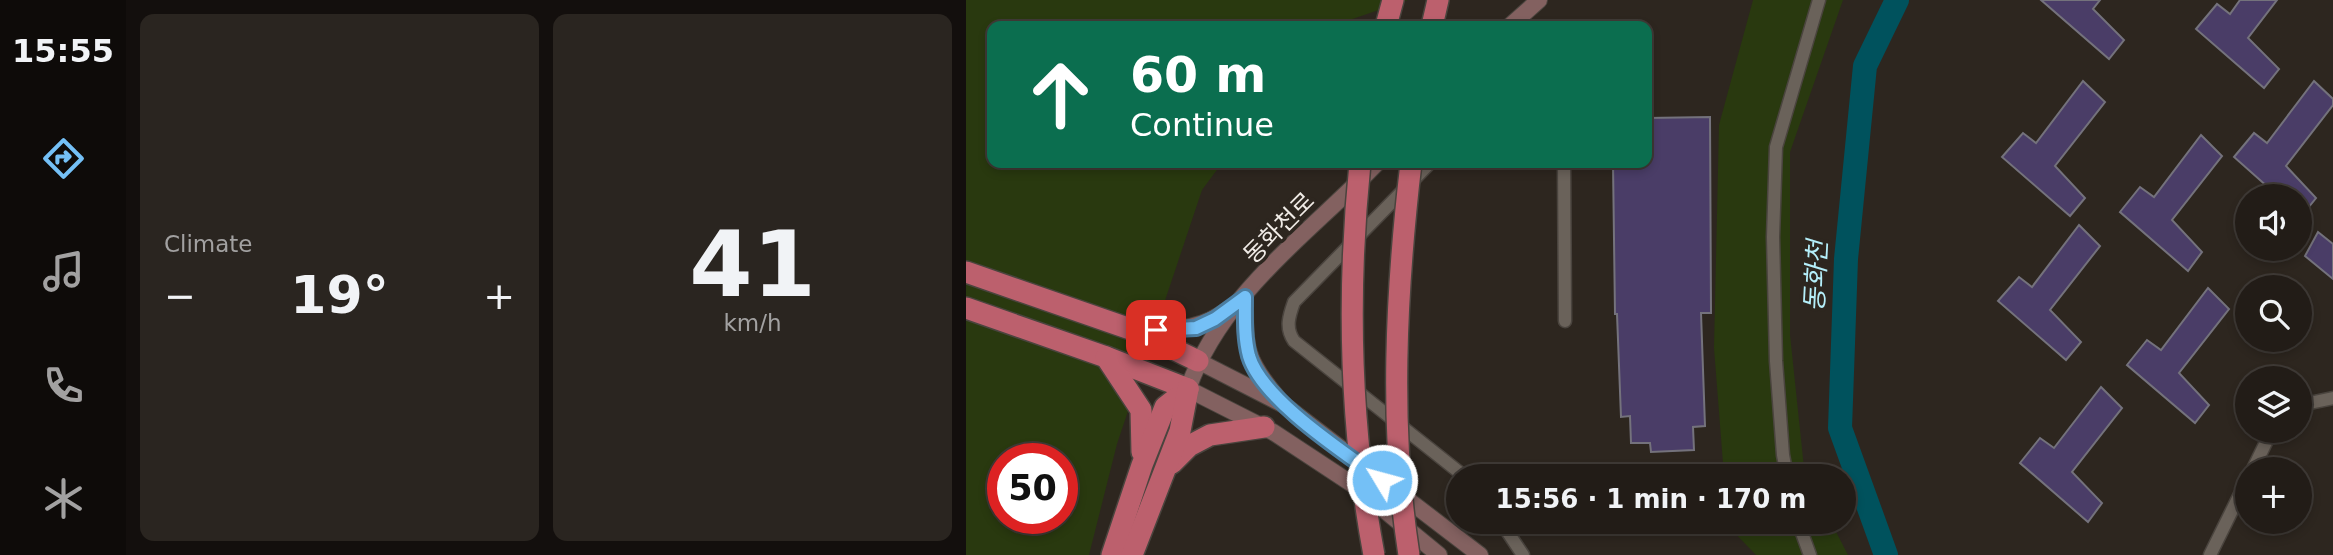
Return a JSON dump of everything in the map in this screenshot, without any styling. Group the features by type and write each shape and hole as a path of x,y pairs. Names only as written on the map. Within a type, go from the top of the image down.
{"highway":[{"path":"1387,21 1393,0"},
{"path":"1360,168 1353,257 1353,347 1357,424 1374,555"},
{"path":"1409,555 1402,512 1398,310 1411,168"},
{"path":"966,272 1136,331 1198,361"},
{"path":"966,309 1106,357 1188,389"},
{"path":"1106,357 1141,410 1142,465"},
{"path":"1112,555 1165,407 1188,389"},
{"path":"1132,555 1180,431 1188,389"},
{"path":"1163,472 1198,440 1210,435 1264,427"}],"main road":[{"path":"1516,21 1539,0"},
{"name":"동화천로","path":"1245,297 1270,265 1372,168"},
{"path":"1136,331 1196,328 1215,319 1245,297"},
{"path":"1245,297 1213,335 1198,361 1188,389 1264,427 1355,486 1439,555"},
{"path":"1245,297 1245,334 1250,358 1258,374 1284,405"},
{"path":"1198,361 1284,405 1480,555"}],"street":[{"path":"1785,464 1776,362 1773,237 1776,147 1819,0"},
{"path":"1425,168 1294,302 1288,318 1289,334 1304,350 1449,464"},
{"path":"1564,168 1565,321"},
{"path":"2312,402 2333,398"},
{"path":"2210,555 2235,504"},
{"path":"1509,534 1523,555"},
{"path":"1803,534 1811,555"}],"green space":[{"path":"966,0 1408,0 1347,21 987,21 987,168 1218,168 1202,190 1117,444 1089,555 966,555"},
{"path":"1753,0 1843,0 1790,152 1790,335 1804,464 1723,464 1714,348 1719,125"},
{"path":"1736,534 1837,534 1848,555 1756,555"}],"building":[{"path":"2041,0 2100,0 2093,9 2124,40 2109,59"},
{"path":"2240,0 2277,0 2248,38 2279,69 2264,88 2196,29 2217,4 2230,14"},
{"path":"2083,81 2105,102 2055,166 2085,198 2070,216 2002,157 2023,133 2036,143"},
{"path":"2314,81 2333,99 2333,105 2286,166 2303,184 2264,184 2234,157 2254,133 2267,143"},
{"path":"1710,117 1711,313 1701,313 1705,426 1693,427 1694,450 1651,452 1650,443 1631,443 1630,416 1621,417 1615,314 1613,168 1652,168 1652,118"},
{"path":"2201,135 2222,156 2172,220 2202,252 2188,271 2120,212 2140,187 2154,197"},
{"path":"2079,225 2100,246 2050,310 2081,342 2066,360 1998,301 2019,277 2032,287"},
{"path":"2318,232 2333,244 2333,279 2311,261 2312,243"},
{"path":"2208,288 2229,309 2179,373 2209,405 2195,423 2127,365 2147,340 2161,350"},
{"path":"2101,387 2122,408 2072,472 2102,503 2088,522 2020,463 2040,438 2054,448"}],"waterway":[{"name":"동화천","path":"1886,555 1840,428 1846,259 1865,66 1897,0"}],"route":[{"path":"1156,330 1196,328 1215,319 1245,297 1245,334 1250,358 1258,374 1284,405 1382,480"}]}
